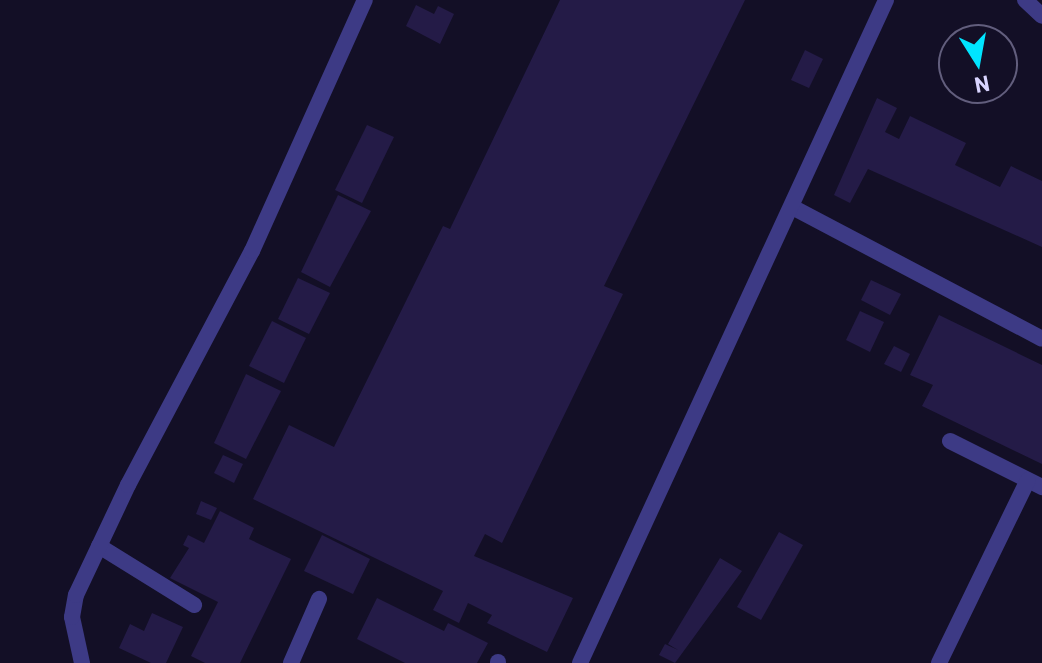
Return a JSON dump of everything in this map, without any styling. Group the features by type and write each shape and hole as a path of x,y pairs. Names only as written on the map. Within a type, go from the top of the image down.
{"lane":[{"path":"82,663 72,617 76,595 252,251 365,0"},
{"path":"580,663 794,208 886,0"},
{"path":"1025,0 1042,16"},
{"path":"794,208 1042,339"},
{"path":"939,663 1035,483 950,441"},
{"path":"99,546 194,605"},
{"path":"291,663 319,599"}],"building":[{"path":"560,0 745,0 604,286 623,294 502,543 485,534 474,556 573,598 547,652 487,623 492,615 468,603 459,623 433,610 443,591 253,499 289,425 334,447 443,226 450,229"},
{"path":"416,5 434,14 438,6 454,14 440,44 406,26"},
{"path":"805,50 823,59 809,88 791,80"},
{"path":"877,98 897,108 885,132 899,139 910,116 966,143 955,165 1000,187 1011,166 1042,181 1042,247 868,169 850,203 834,195"},
{"path":"367,125 394,137 362,203 335,190"},
{"path":"338,195 371,211 330,287 301,272"},
{"path":"298,278 330,293 309,334 278,319"},
{"path":"871,280 901,294 890,315 861,300"},
{"path":"860,311 884,322 870,352 846,340"},
{"path":"939,315 1042,365 1042,464 922,406 933,385 910,375"},
{"path":"272,321 306,338 284,383 249,366"},
{"path":"894,346 910,354 901,372 884,364"},
{"path":"246,374 281,391 246,459 214,443"},
{"path":"223,455 243,464 234,483 214,473"},
{"path":"201,501 217,508 211,520 196,514"},
{"path":"220,511 254,528 249,539 291,559 240,663 205,663 191,656 218,602 170,578 189,548 183,545 188,535 204,543"},
{"path":"779,532 803,545 761,620 737,607"},
{"path":"322,535 370,559 353,594 304,571"},
{"path":"720,558 742,571 675,663 659,655 665,644 678,650 668,644"},
{"path":"377,598 444,631 448,623 488,643 477,663 405,663 357,639"},
{"path":"152,613 183,627 166,663 151,663 119,648 130,624 144,631"}]}
